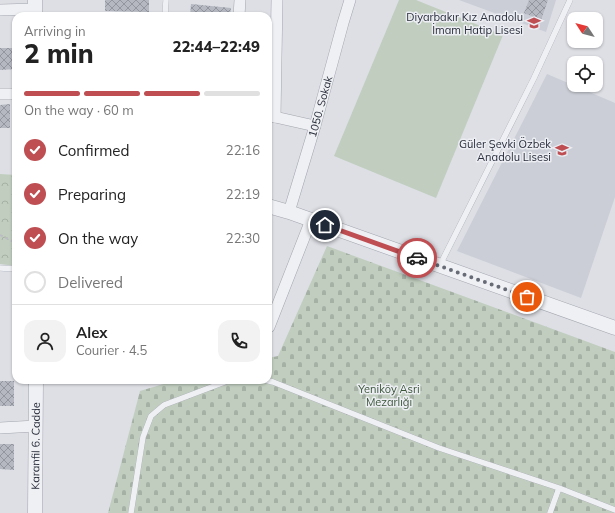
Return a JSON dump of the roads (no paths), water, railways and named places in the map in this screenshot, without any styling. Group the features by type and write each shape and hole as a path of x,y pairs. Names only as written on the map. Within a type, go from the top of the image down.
{"street":[{"path":"239,12 240,0"},
{"path":"277,0 272,117 315,126"},
{"name":"1050. Sokak","path":"289,212 315,126 350,0"},
{"path":"0,10 35,8"},
{"path":"0,94 12,94"},
{"path":"272,207 615,328"},
{"path":"272,319 311,220"},
{"name":"Karanfil 6. Cadde","path":"36,384 36,513"},
{"path":"0,428 36,426"}],"lane":[{"path":"166,0 166,12"},
{"path":"439,266 531,84 570,0"},
{"path":"0,268 12,269"},
{"path":"272,382 439,448 559,488 615,510"},
{"path":"131,513 143,437 151,416 164,406 220,384"},
{"path":"550,513 559,488"}],"place":[{"name":"Diyarbakır Kız Anadolu İmam Hatip Lisesi","path":"534,23"},
{"name":"Güler Şevki Özbek Anadolu Lisesi","path":"562,150"}],"park label":[{"name":"Yeniköy Asri Mezarlığı","path":"389,395"}]}
